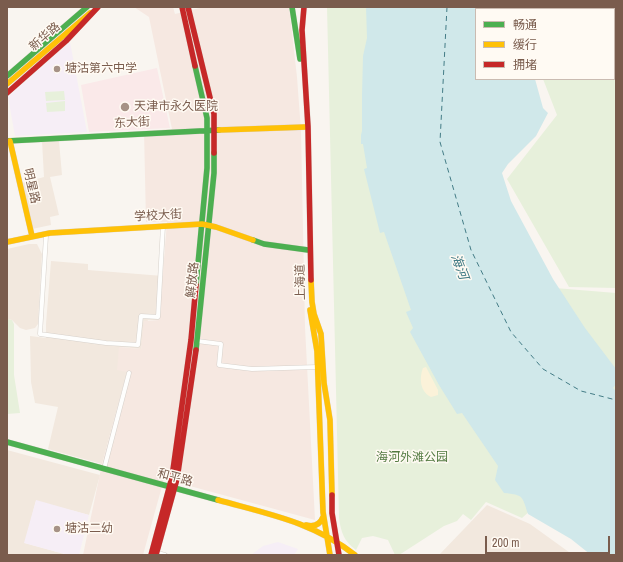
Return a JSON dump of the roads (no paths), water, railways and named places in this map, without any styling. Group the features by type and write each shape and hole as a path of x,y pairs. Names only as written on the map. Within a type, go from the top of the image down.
{"street":[{"name":"新华路","path":"7,84 79,18 85,7"},
{"path":"7,71 72,16 85,7"},
{"name":"新华路","path":"7,76 79,18 98,7"},
{"path":"7,93 76,31 98,7"},
{"name":"解放路","path":"154,554 165,503 172,490 191,340 207,168 207,118 182,7"},
{"name":"解放路","path":"154,554 172,490 197,341 210,226 214,173 214,114 188,7"},
{"name":"上海道","path":"292,7 300,58 306,127 309,304 316,340 323,512 330,555"},
{"name":"上海道","path":"304,7 302,30 308,127 312,302 314,314 321,334 324,384 330,420 332,513 339,555"},
{"name":"东大街","path":"8,141 208,130 306,127"},
{"name":"明星路","path":"8,141 32,236"},
{"name":"学校大街","path":"7,242 45,234 202,224 264,244 308,250"},
{"path":"45,234 40,334 138,346 141,316 158,317 163,226"},
{"path":"197,341 221,344 219,365 252,370 318,368"},
{"path":"104,469 130,373"},
{"name":"和平路","path":"7,442 172,490 184,491 306,525 336,540 355,555"},
{"path":"306,525 315,526 319,524 322,519 323,512"},
{"path":"154,554 165,555"}],"water":[{"name":"海河","path":"366,7 531,7 475,8 475,80 535,80 543,108 548,113 536,136 508,164 502,173 511,201 553,279 585,328 616,369 616,384 613,388 616,391 616,555 591,555 571,539 528,514 525,503 519,496 504,493 495,480 498,466 462,413 457,414 410,332 413,328 406,312 411,310 384,232 380,233 364,169 367,168 363,144 361,144 361,135 363,56 367,38"}],"place":[{"name":"塘沽第六中学","path":"57,69"},
{"name":"天津市永久医院","path":"125,107"},
{"name":"塘沽二幼","path":"57,529"}],"park label":[{"name":"海河外滩公园","path":"412,458"}]}
